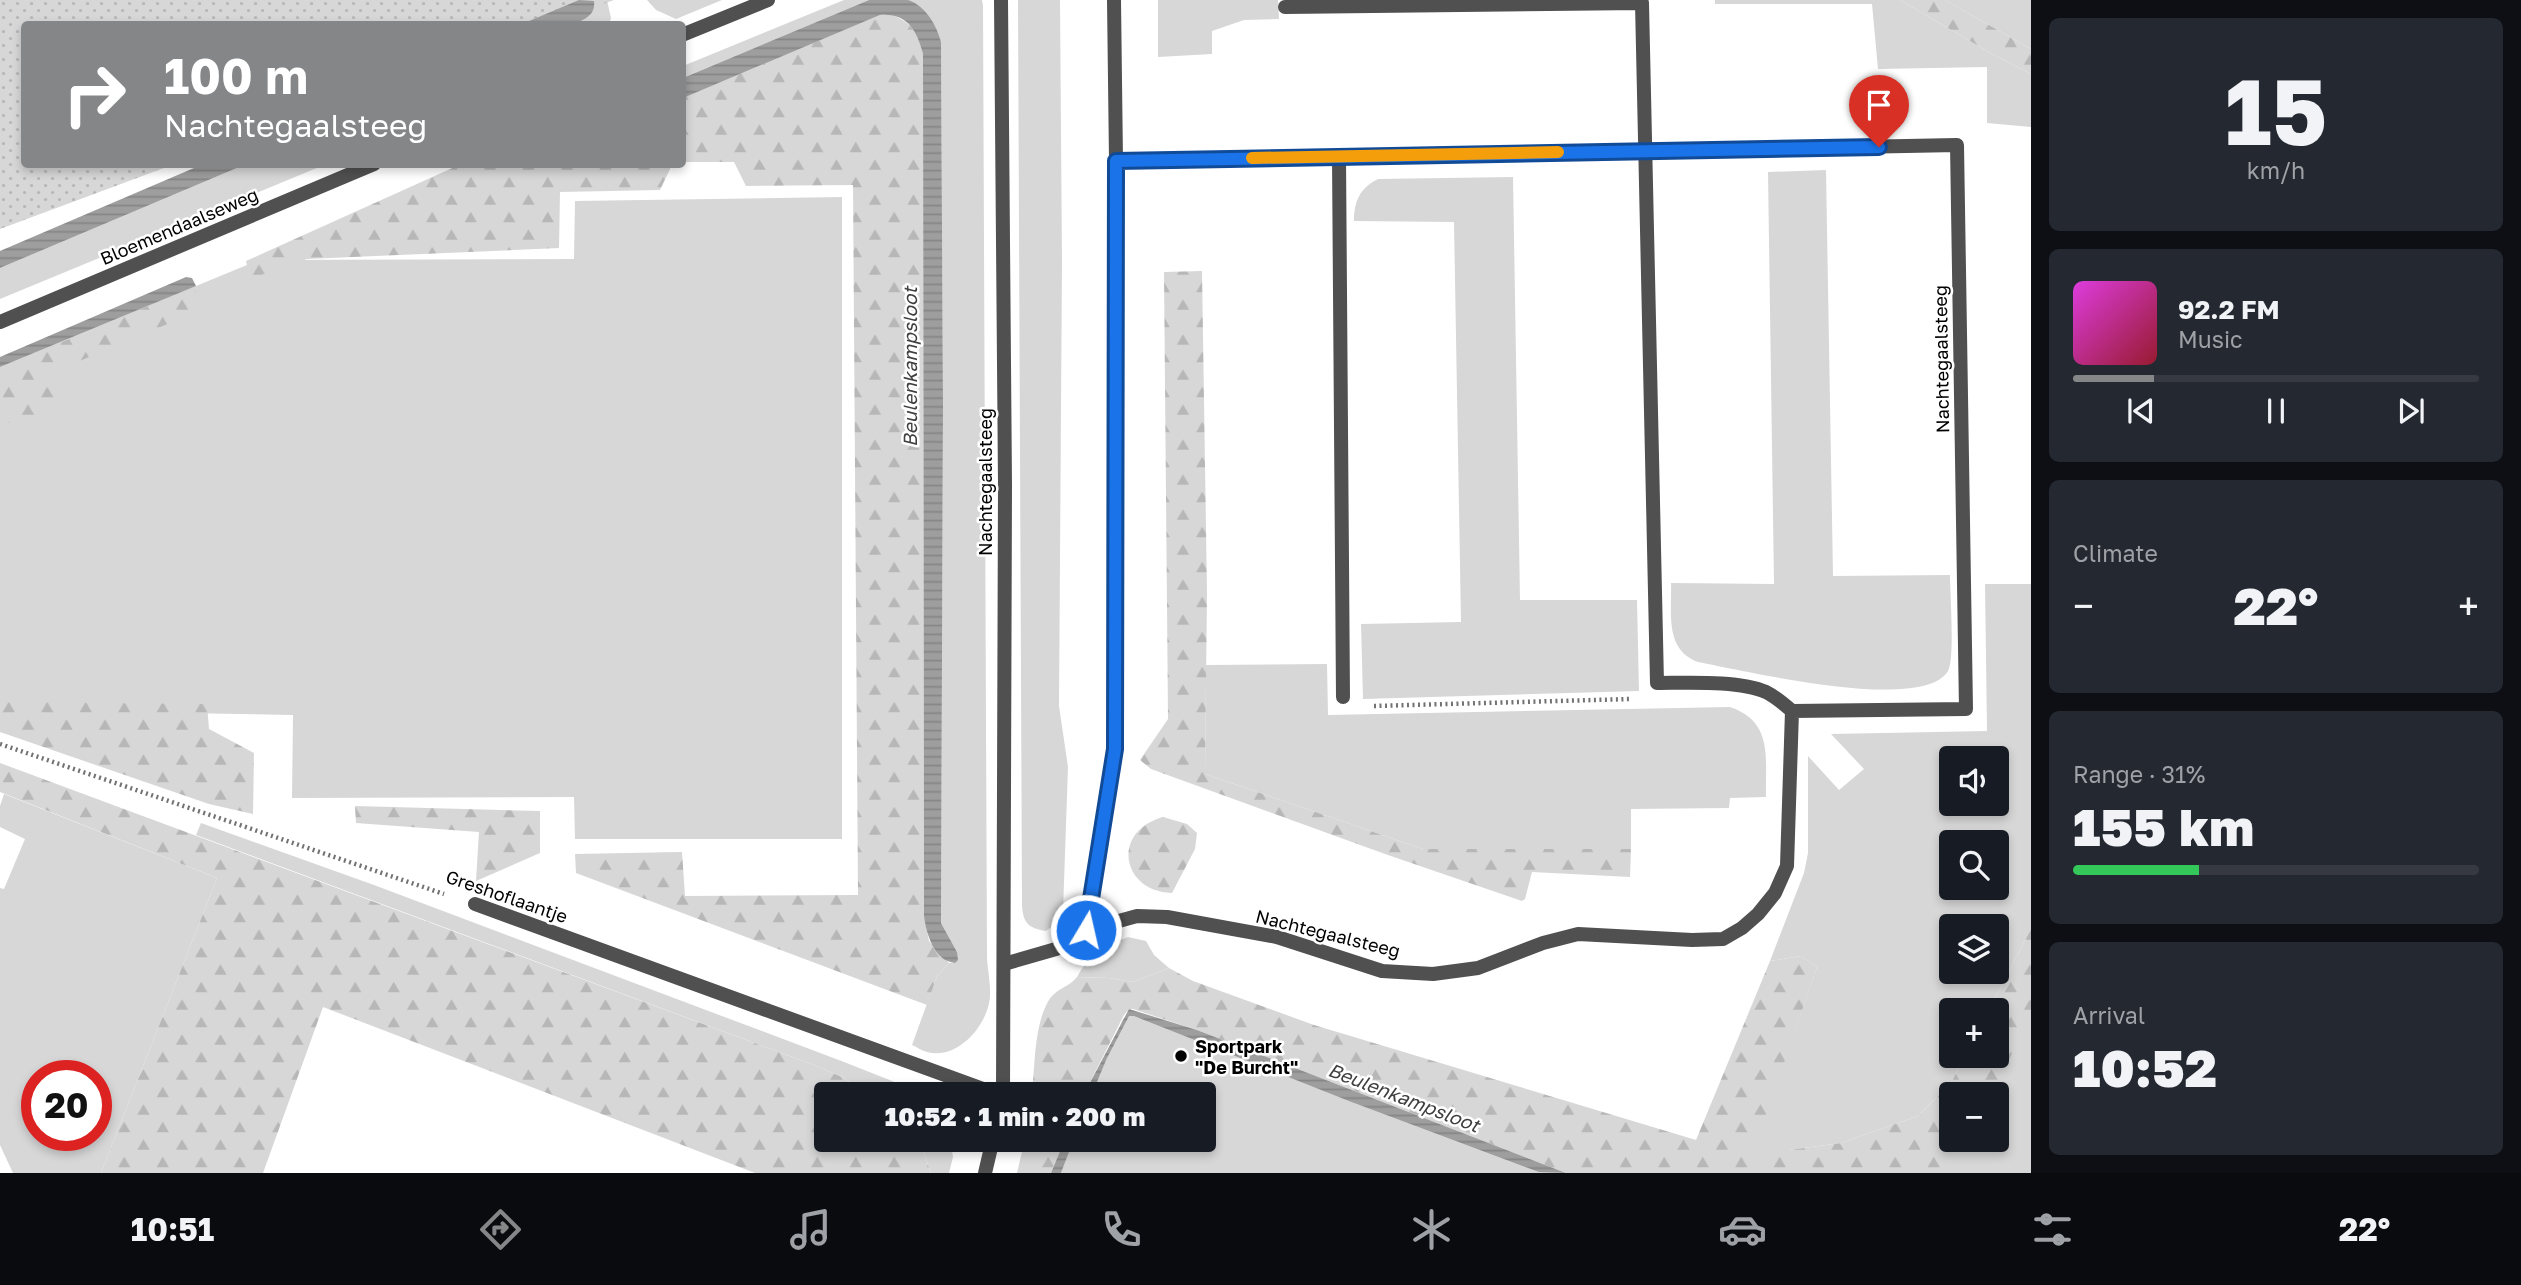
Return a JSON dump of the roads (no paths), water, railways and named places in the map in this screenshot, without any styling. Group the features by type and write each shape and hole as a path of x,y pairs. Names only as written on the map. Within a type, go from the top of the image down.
{"street":[{"path":"686,33 768,0"},
{"name":"Nachtegaalsteeg","path":"1001,0 1003,1082"},
{"path":"1086,930 1115,749 1114,0"},
{"path":"1285,7 1642,3 1657,683 1714,683 1751,687 1764,691 1792,711"},
{"name":"Nachtegaalsteeg","path":"1004,964 1056,949 1086,930 1137,916 1167,918 1277,937 1382,971 1433,974 1478,968 1543,943 1578,934 1723,939 1758,914 1775,893 1787,866 1792,711 1966,709 1957,145 1116,161"},
{"path":"1339,157 1343,697"},
{"name":"Bloemendaalseweg","path":"0,322 365,168"},
{"name":"Greshoflaantje","path":"475,904 964,1082"},
{"path":"985,1173 990,1152"}],"place":[{"name":"Sportpark \"De Burcht\"","path":"1181,1056"}],"water label":[{"name":"Beulenkampsloot","path":"909,367"},
{"name":"Beulenkampsloot","path":"1404,1097"}]}
